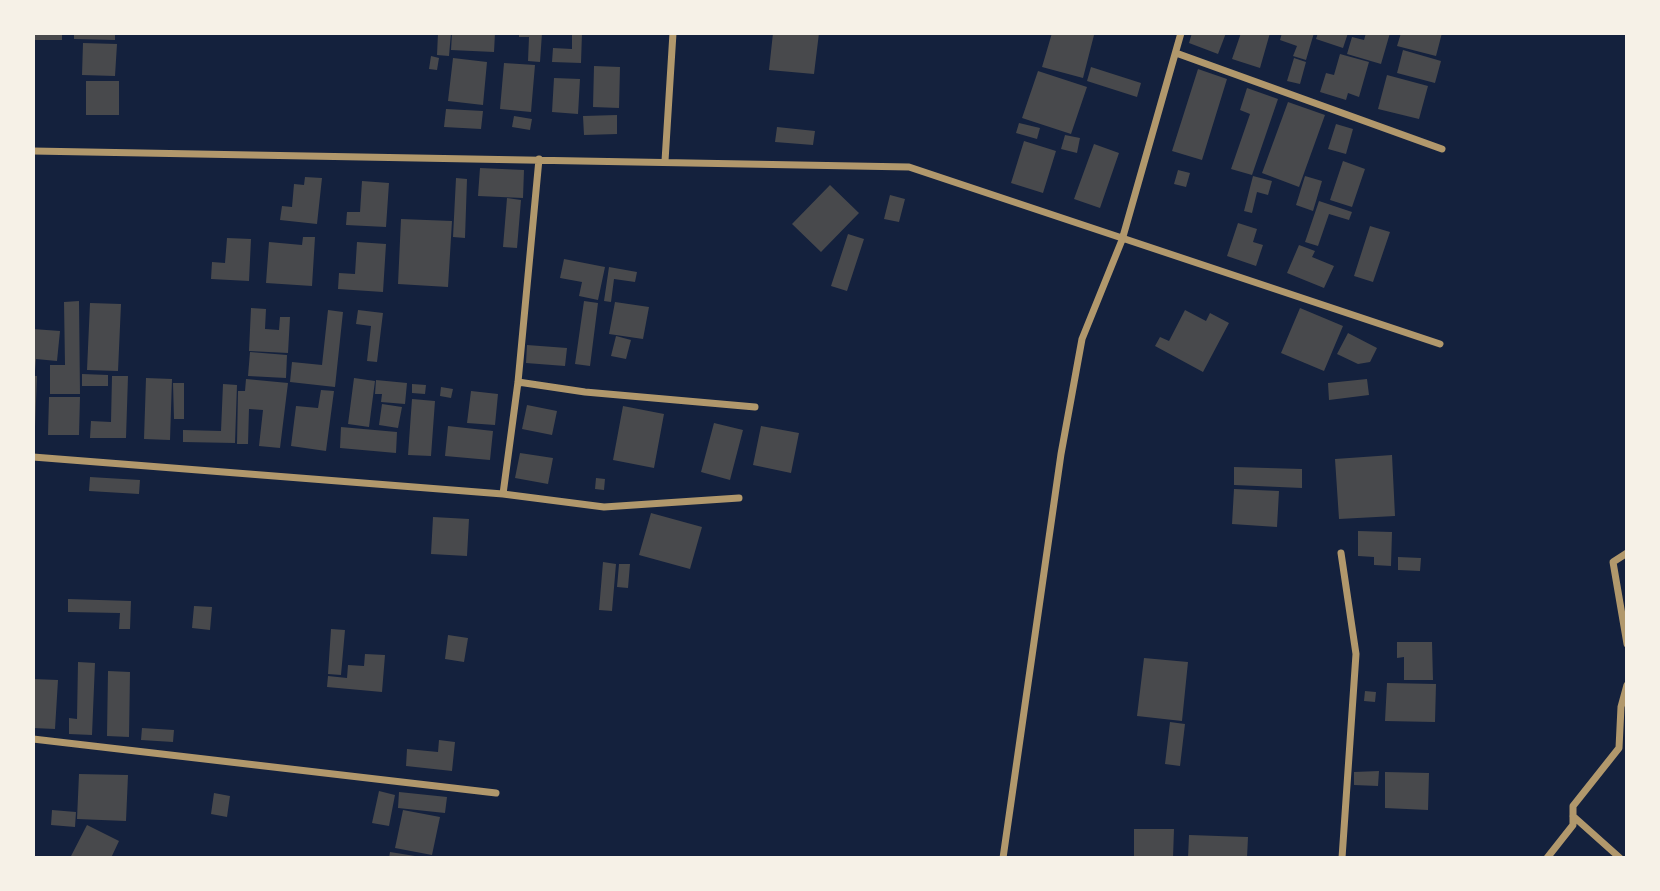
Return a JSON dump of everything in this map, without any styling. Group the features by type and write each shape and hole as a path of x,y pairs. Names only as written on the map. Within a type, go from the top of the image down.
{"street":[{"path":"665,161 673,33"},
{"path":"1003,858 1061,454 1082,339 1122,240 1181,33"},
{"path":"1176,52 1441,149"},
{"path":"33,150 909,167 1440,344"},
{"path":"503,494 518,382 539,159"},
{"path":"518,382 585,392 755,407"},
{"path":"33,457 503,494 604,507 739,498"},
{"path":"1340,553 1356,653 1342,858"},
{"path":"1627,553 1613,562 1627,644"},
{"path":"1547,858 1573,825 1573,806 1619,748 1621,707 1627,685"},
{"path":"33,739 496,793"},
{"path":"1573,816 1620,858"}],"building":[{"path":"33,33 62,33 62,40 33,40"},
{"path":"74,33 115,33 115,40 74,39"},
{"path":"438,33 451,33 449,56 437,55"},
{"path":"452,33 495,33 494,52 451,50"},
{"path":"519,33 542,33 540,62 528,61 529,37 519,37"},
{"path":"572,33 582,33 581,63 552,62 553,48 572,49"},
{"path":"773,33 819,33 814,74 769,70"},
{"path":"1052,33 1094,35 1083,78 1042,67"},
{"path":"1192,33 1226,33 1218,54 1189,43"},
{"path":"1241,33 1270,33 1260,68 1232,59"},
{"path":"1282,33 1314,33 1306,60 1293,56 1297,46 1280,40"},
{"path":"1318,33 1348,33 1343,48 1316,39"},
{"path":"1366,33 1390,33 1381,64 1347,54 1352,37 1364,40"},
{"path":"1401,33 1442,33 1436,56 1397,46"},
{"path":"83,43 117,44 115,76 82,75"},
{"path":"1403,50 1441,61 1435,83 1397,73"},
{"path":"1340,54 1369,62 1359,97 1348,93 1346,100 1320,92 1326,73 1334,75"},
{"path":"431,56 439,58 437,70 429,69"},
{"path":"453,58 487,62 483,105 448,101"},
{"path":"1294,58 1306,62 1300,84 1287,81"},
{"path":"504,63 535,65 531,112 500,109"},
{"path":"594,66 620,67 619,108 593,107"},
{"path":"1091,67 1141,83 1137,97 1087,81"},
{"path":"1198,69 1227,79 1202,160 1172,151"},
{"path":"1038,71 1087,87 1071,134 1022,118"},
{"path":"1387,75 1428,86 1419,119 1378,109"},
{"path":"554,78 580,79 578,114 552,112"},
{"path":"86,81 119,81 119,115 86,115"},
{"path":"1247,88 1278,99 1252,175 1231,169 1250,114 1240,110"},
{"path":"1288,102 1325,115 1299,187 1262,173"},
{"path":"446,109 483,111 481,129 444,127"},
{"path":"617,115 617,134 584,135 583,116"},
{"path":"514,116 532,119 530,130 512,127"},
{"path":"1019,123 1040,128 1037,139 1016,133"},
{"path":"1336,124 1353,129 1346,154 1328,149"},
{"path":"777,127 815,131 813,145 775,142"},
{"path":"1065,135 1080,138 1077,153 1061,149"},
{"path":"1024,141 1056,151 1043,193 1011,183"},
{"path":"1094,144 1119,153 1100,208 1074,199"},
{"path":"1343,161 1365,169 1352,207 1330,200"},
{"path":"480,168 524,170 523,198 478,196"},
{"path":"1178,170 1190,173 1186,187 1174,184"},
{"path":"1253,176 1272,181 1268,195 1257,192 1252,213 1244,211"},
{"path":"1305,176 1322,181 1313,211 1296,205"},
{"path":"305,177 322,178 317,224 280,220 282,206 292,207 294,184 304,185"},
{"path":"456,178 467,179 465,238 453,237"},
{"path":"362,181 389,183 386,227 346,225 347,212 360,212"},
{"path":"830,185 859,213 821,252 792,224"},
{"path":"890,195 905,199 899,222 884,219"},
{"path":"507,198 521,200 517,248 503,247"},
{"path":"1319,201 1352,212 1349,220 1329,214 1318,246 1305,242"},
{"path":"401,219 452,221 448,287 398,284"},
{"path":"1238,223 1257,229 1253,242 1263,245 1256,266 1227,256"},
{"path":"1370,226 1390,232 1373,282 1354,276"},
{"path":"848,234 864,239 847,291 831,286"},
{"path":"303,237 315,237 312,286 266,283 269,242 302,245"},
{"path":"227,238 251,239 249,281 211,279 212,262 225,263"},
{"path":"357,242 386,244 383,292 338,289 339,273 355,274"},
{"path":"1299,245 1315,251 1312,257 1334,266 1324,288 1287,273"},
{"path":"564,259 605,267 598,300 579,296 582,282 560,278"},
{"path":"609,267 637,272 635,282 614,279 611,302 604,301"},
{"path":"79,301 80,394 50,394 50,365 65,365 64,302"},
{"path":"584,301 598,303 590,366 575,364"},
{"path":"615,302 649,307 643,339 609,334"},
{"path":"90,303 121,304 118,371 87,370"},
{"path":"251,308 266,309 265,329 279,330 280,317 290,317 288,353 249,351"},
{"path":"1300,308 1343,326 1324,371 1281,353"},
{"path":"328,310 343,312 335,387 290,382 292,362 322,365"},
{"path":"358,310 383,313 377,362 367,361 371,326 356,324"},
{"path":"1185,310 1206,321 1210,313 1229,323 1203,372 1155,346 1160,337 1169,341"},
{"path":"33,329 60,331 57,361 36,359 35,371"},
{"path":"1348,333 1377,348 1370,362 1358,364 1337,354"},
{"path":"616,336 631,340 626,359 611,356"},
{"path":"527,345 567,348 565,366 526,363"},
{"path":"250,352 287,355 286,378 248,376"},
{"path":"82,374 108,375 108,386 82,386"},
{"path":"33,376 37,376 35,427 33,427"},
{"path":"112,376 128,376 126,438 90,438 91,421 111,422"},
{"path":"146,378 172,379 170,440 144,439"},
{"path":"354,378 375,381 369,427 348,424"},
{"path":"246,379 288,383 280,448 259,446 263,410 249,409 248,444 237,444 238,391 245,391"},
{"path":"1367,379 1369,395 1329,400 1328,383"},
{"path":"376,380 407,383 405,404 381,402 382,394 375,394"},
{"path":"173,383 184,383 184,419 174,419"},
{"path":"223,384 237,385 235,443 183,442 183,430 221,431"},
{"path":"412,384 426,385 425,394 412,393"},
{"path":"441,387 453,389 451,398 440,396"},
{"path":"321,390 334,391 326,451 291,446 296,406 318,408"},
{"path":"471,391 498,394 495,425 467,423"},
{"path":"49,397 80,397 79,435 48,435"},
{"path":"412,399 435,401 431,456 408,455"},
{"path":"382,404 402,407 398,428 379,425"},
{"path":"527,405 557,411 552,435 522,429"},
{"path":"623,406 664,414 654,468 613,460"},
{"path":"714,423 743,430 730,480 701,472"},
{"path":"448,426 493,431 490,460 445,456"},
{"path":"761,426 799,433 791,473 753,465"},
{"path":"341,427 397,432 396,453 340,448"},
{"path":"520,453 553,458 548,484 515,478"},
{"path":"1392,455 1395,516 1339,519 1335,459"},
{"path":"1234,467 1302,469 1302,488 1234,485"},
{"path":"90,477 140,480 139,494 89,491"},
{"path":"596,478 605,479 604,490 595,489"},
{"path":"1234,489 1279,491 1277,527 1232,524"},
{"path":"651,513 702,527 690,569 639,555"},
{"path":"433,517 469,519 467,556 431,554"},
{"path":"1358,531 1392,532 1391,566 1374,565 1374,557 1358,556"},
{"path":"1398,557 1421,558 1420,571 1398,570"},
{"path":"603,562 616,564 612,611 599,610"},
{"path":"619,564 630,564 628,588 617,587"},
{"path":"68,599 131,601 130,629 119,629 120,613 68,612"},
{"path":"194,606 212,607 210,630 192,628"},
{"path":"331,629 345,630 341,675 328,674"},
{"path":"448,635 468,638 464,662 445,659"},
{"path":"1397,642 1432,642 1433,680 1404,680 1404,657 1397,658"},
{"path":"365,654 385,655 382,692 327,687 328,676 347,678 348,665 364,666"},
{"path":"1144,658 1188,662 1182,721 1137,716"},
{"path":"78,662 95,663 92,735 69,734 69,718 77,719"},
{"path":"108,671 130,672 129,737 107,736"},
{"path":"33,679 58,680 55,729 33,728"},
{"path":"1387,683 1436,684 1435,722 1385,721"},
{"path":"1365,691 1376,692 1375,702 1364,701"},
{"path":"1170,722 1185,724 1180,766 1165,764"},
{"path":"142,728 174,730 173,742 141,740"},
{"path":"439,740 455,742 452,771 406,766 407,749 438,752"},
{"path":"1379,771 1378,786 1354,785 1354,772"},
{"path":"1385,772 1429,773 1428,810 1385,808"},
{"path":"79,774 128,775 126,821 77,819"},
{"path":"379,791 395,795 389,826 372,823"},
{"path":"399,792 447,797 445,813 398,808"},
{"path":"214,793 230,796 227,817 211,814"},
{"path":"52,810 76,812 75,827 51,825"},
{"path":"403,810 440,817 432,855 395,848"},
{"path":"87,825 119,841 111,858 70,858"},
{"path":"1134,829 1174,829 1173,858 1134,858"},
{"path":"1189,835 1248,837 1247,858 1188,858"},
{"path":"390,852 415,856 415,858 389,858"}]}
